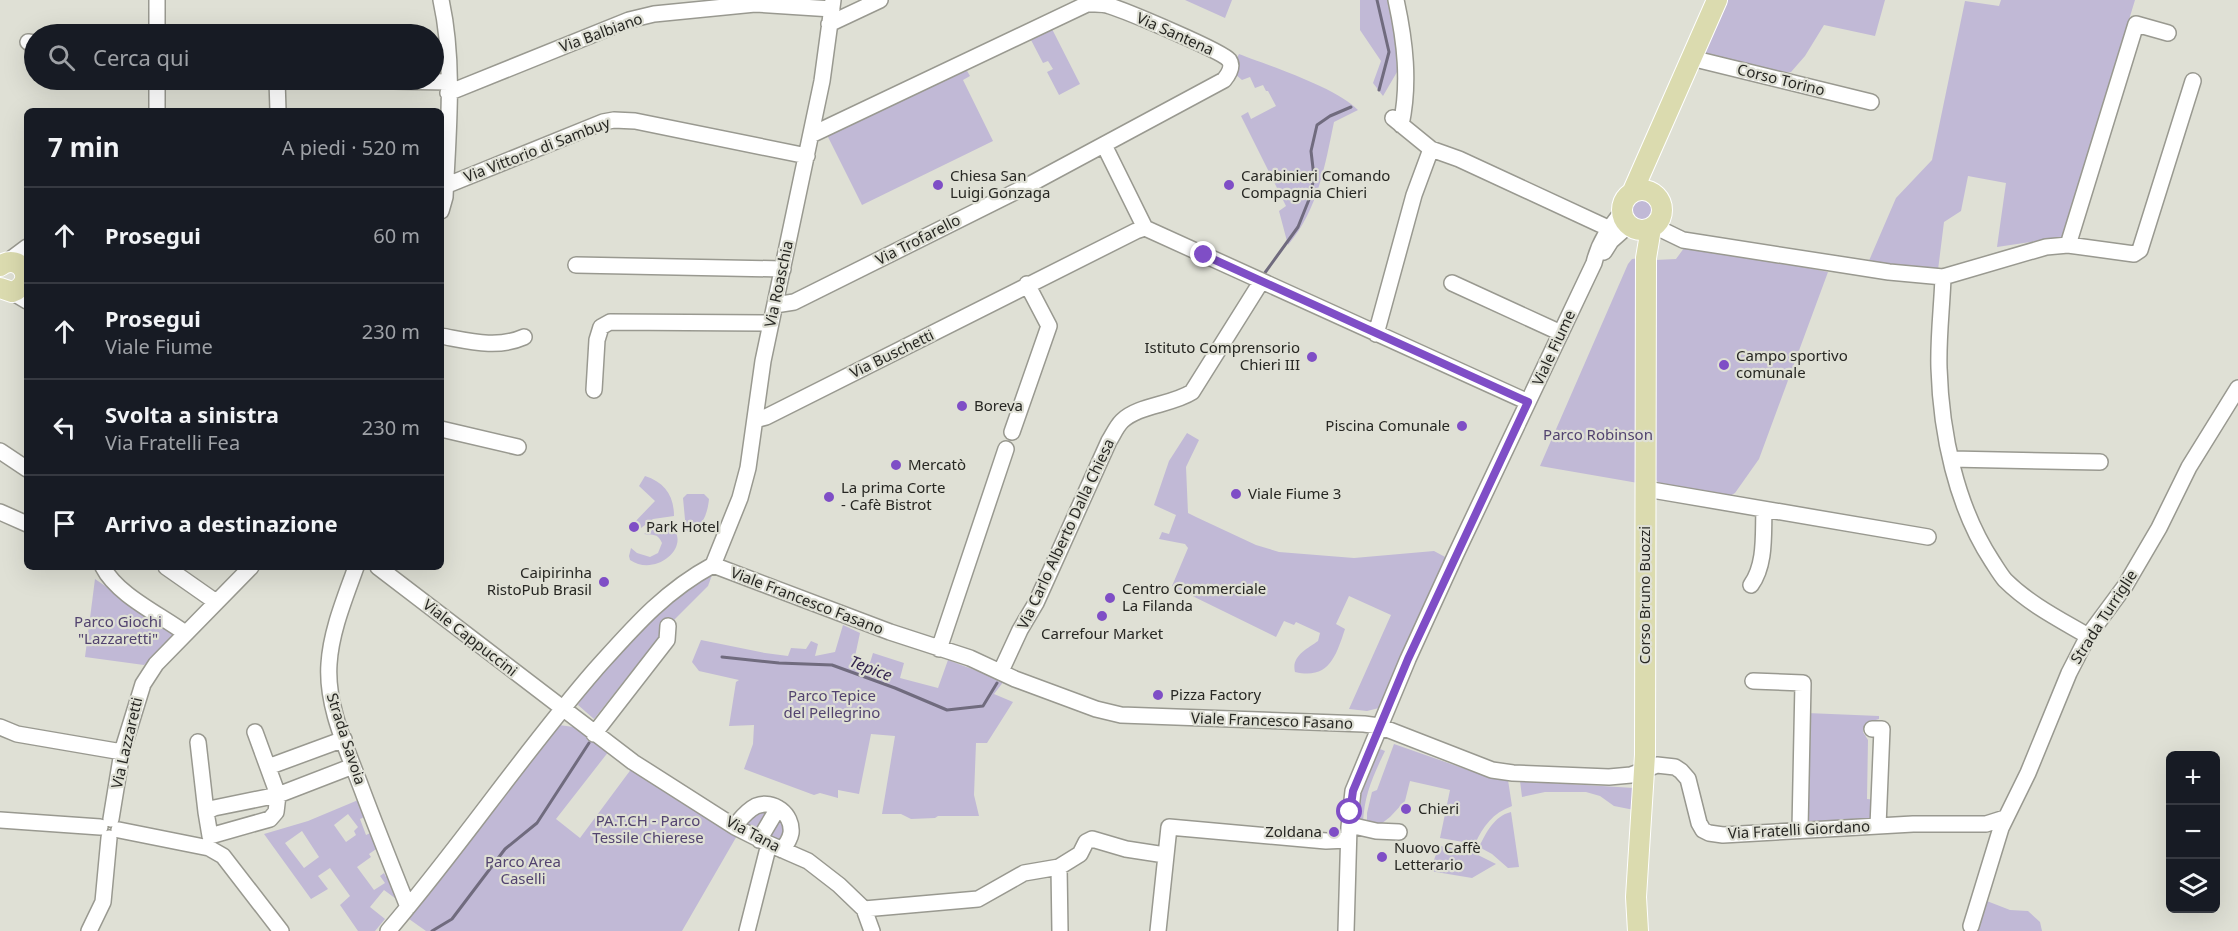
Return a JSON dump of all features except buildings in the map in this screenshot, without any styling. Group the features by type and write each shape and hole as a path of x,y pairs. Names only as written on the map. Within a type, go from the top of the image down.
{"main road":[{"path":"1661,124 1654,172 1654,194 1662,209 1659,221 1638,224 1625,200 1632,193 1661,124 1690,57 1718,0"},
{"path":"1632,193 1640,190 1654,194"},
{"name":"Corso Bruno Buozzi","path":"1638,224 1646,258 1644,770 1636,897 1638,931"},
{"path":"2,263 14,262 21,265 17,285"}],"street":[{"path":"157,0 157,24"},
{"path":"441,0 446,20 448,88 444,131 444,192"},
{"path":"829,24 880,0"},
{"path":"1396,0 1406,45 1404,109 1397,122 1431,149 1459,159 1608,228"},
{"name":"Via Balbiano","path":"448,88 628,20 654,14 762,3 833,4"},
{"name":"Via Roaschia","path":"713,565 741,493 748,468 771,323 822,81 833,4"},
{"name":"Via Santena","path":"811,135 1087,4 1109,5 1218,52 1228,59 1230,70 1224,80 1104,145"},
{"path":"2068,245 2136,24 2168,33"},
{"name":"Corso Torino","path":"1690,57 1871,102"},
{"path":"1638,224 1683,240 1889,272 1943,277 2046,247 2068,245 2134,254 2140,250 2193,81"},
{"path":"444,88 448,88"},
{"path":"157,90 157,108"},
{"path":"277,90 278,108"},
{"name":"Via Vittorio di Sambuy","path":"445,186 603,122 615,120 635,121 807,156"},
{"path":"1104,145 1145,228 1528,402"},
{"name":"Via Trofarello","path":"775,305 797,300 1025,187 1104,145"},
{"path":"1376,334 1414,195 1431,149"},
{"name":"Viale Fiume","path":"1346,931 1353,791 1379,726 1451,565 1594,263 1608,228 1638,224"},
{"name":"Viale Fiume","path":"1594,263 1611,241 1638,224"},
{"name":"Via Buschetti","path":"755,420 766,417 1145,228"},
{"path":"2,263 24,249"},
{"path":"576,265 783,268"},
{"path":"1943,277 1939,365 1941,400 1951,459 1968,516 1978,540 2003,578 2043,610 2088,636"},
{"name":"Via Carlo Alberto Dalla Chiesa","path":"1001,671 1020,630 1036,603 1109,441 1120,423 1131,415 1184,397 1192,392 1261,282"},
{"path":"1452,283 1561,333"},
{"path":"1012,432 1049,326 1027,285"},
{"path":"594,390 597,340 601,327 610,322 771,323"},
{"path":"444,337 480,344 512,342 524,337"},
{"name":"Strada Turriglie","path":"1971,926 2001,828 2028,773 2069,673 2088,636 2130,577 2159,528 2194,458 2238,388"},
{"path":"444,430 518,447"},
{"path":"939,649 1006,449"},
{"path":"0,451 24,467"},
{"path":"1951,459 2100,462"},
{"path":"1646,489 1928,537"},
{"path":"1751,585 1761,562 1764,510"},
{"path":"0,512 24,523"},
{"name":"Viale Francesco Fasano","path":"388,931 561,709 644,615 667,594 713,565 939,649 970,658 1014,679 1096,709 1121,715 1316,721 1379,726"},
{"path":"105,570 107,575 123,591 185,633"},
{"path":"170,570 216,602"},
{"name":"Via Lazzaretti","path":"89,931 103,902 110,828 122,752 142,684 156,664 248,570"},
{"name":"Strada Savoia","path":"355,570 335,631 329,663 329,687 332,704 353,766 408,907"},
{"name":"Viale Cappuccini","path":"382,570 561,709"},
{"path":"594,734 667,640 668,626"},
{"path":"1753,681 1803,683 1800,830"},
{"name":"Via Tana","path":"561,709 633,762 770,845 808,861 839,885 864,909 872,931"},
{"name":"Via Fratelli Giordano","path":"1878,826 1879,725"},
{"name":"Via Fratelli Giordano","path":"1379,726 1492,770 1513,773 1609,777 1631,775 1657,765 1675,767 1682,771 1688,779 1699,823 1709,833 1986,824 2006,818"},
{"path":"0,727 17,735 122,752"},
{"path":"0,820 110,828 210,842 270,819 276,812 278,795 255,732"},
{"path":"268,767 344,739"},
{"path":"198,742 210,842 281,931"},
{"path":"206,812 214,808 278,795 353,766"},
{"path":"738,822 754,807 768,804 778,807 786,814 791,832 789,840 770,845"},
{"path":"747,931 778,807"},
{"path":"1158,931 1169,827 1326,841 1351,833 1398,832"},
{"path":"864,909 978,899 1024,873 1059,867 1080,854 1086,842 1092,839 1126,849 1165,855"},
{"path":"1059,867 1060,931"}],"green space":[{"path":"1185,0 1232,0 1225,18"},
{"path":"1360,0 1387,0 1396,36 1397,72 1383,96 1373,83 1381,61 1360,30"},
{"path":"1728,0 1885,0 1875,36 1824,25 1805,56 1791,72 1773,74 1701,56"},
{"path":"2001,0 2135,0 2063,237 1997,247 2006,183 1968,176 1961,211 1944,222 1938,270 1868,263 1896,198 1932,160 1965,1 1999,6"},
{"path":"1052,29 1080,84 1059,95 1047,72 1053,69 1048,61 1043,63 1031,40"},
{"path":"1239,54 1319,86 1358,110 1334,122 1319,186 1307,217 1288,245 1279,211 1286,206 1241,116 1248,112 1251,119 1276,106 1263,85 1255,88 1250,77 1242,80 1235,74"},
{"path":"966,69 970,76 963,80 993,141 862,205 827,135"},
{"path":"1643,199 1648,200 1654,206 1654,216 1648,222 1643,223 1638,222 1632,216 1631,211 1632,206 1638,200"},
{"name":"Campo sportivo comunale","path":"1687,244 1828,272 1759,459 1735,493 1728,497 1661,485 1654,478 1655,260 1676,259"},
{"name":"Parco Robinson","path":"1640,258 1638,483 1540,466 1628,264 1632,259"},
{"path":"1187,433 1199,440 1186,467 1188,513 1196,517 1256,545 1279,552 1354,558 1434,551 1447,558 1379,708 1367,711 1349,709 1391,615 1349,596 1336,624 1345,629 1334,657 1323,669 1307,674 1295,672 1295,662 1301,654 1318,641 1320,633 1296,622 1294,625 1284,621 1276,637 1172,586 1188,548 1185,544 1159,539 1162,532 1169,534 1176,515 1154,505 1169,461"},
{"path":"645,476 658,482 667,490 674,508 674,516 653,519 641,528 630,527 655,501 639,486"},
{"path":"687,494 704,494 709,499 706,514 701,523 690,532 686,530 683,498"},
{"path":"669,524 676,532 678,541 669,557 651,565 630,560 631,548 637,553 650,557 658,553 662,543 658,537 644,534"},
{"path":"712,575 708,586 668,626 594,719 578,705 642,623 698,578"},
{"name":"Parco Giochi \"Lazzaretti\"","path":"95,579 172,632 173,637 144,665 85,657"},
{"name":"Parco Tepice del Pellegrino","path":"843,625 860,633 854,661 869,666 873,653 904,663 900,678 938,688 948,660 1004,681 994,694 1013,702 987,743 976,743 974,795 979,816 938,816 911,819 901,814 882,814 895,736 871,734 859,794 838,790 838,798 820,793 814,795 744,769 753,744 754,725 729,726 736,682 739,680 699,671 692,662 701,640 788,656 791,648 806,649 811,641 818,644 815,656 835,652"},
{"path":"1807,713 1879,716 1879,719 1866,723 1863,732 1868,740 1867,799 1877,800 1876,821 1811,824 1806,821"},
{"name":"Parco Area Caselli","path":"559,725 581,728 609,751 556,819 580,838 632,768 738,834 682,931 426,931 409,919"},
{"path":"1394,744 1491,778 1508,780 1512,806 1499,812 1489,821 1475,844 1440,838 1450,790 1410,781 1405,801 1390,817 1377,827 1367,825 1372,792 1377,790"},
{"path":"1380,749 1385,751 1367,795 1363,824 1357,818 1360,789"},
{"path":"1520,781 1634,788 1634,810 1614,806 1600,796 1586,792 1545,792 1522,797"},
{"path":"363,798 369,815 360,819 366,835 375,831 379,847 369,854 371,857 357,867 374,890 385,883 380,876 384,873 386,877 390,874 399,901 384,890 370,907 385,919 375,931 358,931 340,905 350,896 330,868 318,876 328,889 311,899 264,834 308,821","holes":["348,814 358,827 354,831 356,835 346,842 334,825","302,831 319,857 304,868 285,843"]},
{"path":"754,807 786,814 782,850 738,822"},
{"path":"1511,812 1519,867 1508,868 1492,854 1479,847 1495,821"},
{"path":"1439,846 1470,851 1496,864 1472,878 1430,871"},
{"path":"1974,896 2010,910 2028,911 2040,922 2042,931 1964,931"}],"waterway":[{"name":"Tepice","path":"1377,0 1389,52 1379,90"},
{"name":"Tepice","path":"1264,274 1298,227 1310,197 1314,177 1311,151 1317,125 1330,116 1351,107"},
{"name":"Tepice","path":"722,657 779,663 832,665 947,710 983,706 997,683"},
{"name":"Tepice","path":"432,931 452,919 505,849 537,823 589,743"}],"place":[{"name":"Chiesa San Luigi Gonzaga","path":"938,185"},
{"name":"Carabinieri Comando Compagnia Chieri","path":"1229,185"},
{"name":"Istituto Comprensorio Chieri III","path":"1312,357"},
{"name":"Campo sportivo comunale","path":"1724,365"},
{"name":"Boreva","path":"962,406"},
{"name":"Piscina Comunale","path":"1462,426"},
{"name":"Mercatò","path":"896,465"},
{"name":"Viale Fiume 3","path":"1236,494"},
{"name":"La prima Corte - Cafè Bistrot","path":"829,497"},
{"name":"Park Hotel","path":"634,527"},
{"name":"Caipirinha RistoPub Brasil","path":"604,582"},
{"name":"Centro Commerciale La Filanda","path":"1110,598"},
{"name":"Carrefour Market","path":"1102,616"},
{"name":"Pizza Factory","path":"1158,695"},
{"name":"Chieri","path":"1406,809"},
{"name":"Zoldana","path":"1334,832"},
{"name":"Nuovo Caffè Letterario","path":"1382,857"}],"route":[{"path":"1204,255 1528,402 1408,659 1353,791 1350,812"}],"park label":[{"name":"PA.T.CH - Parco Tessile Chierese","path":"648,830"}]}
